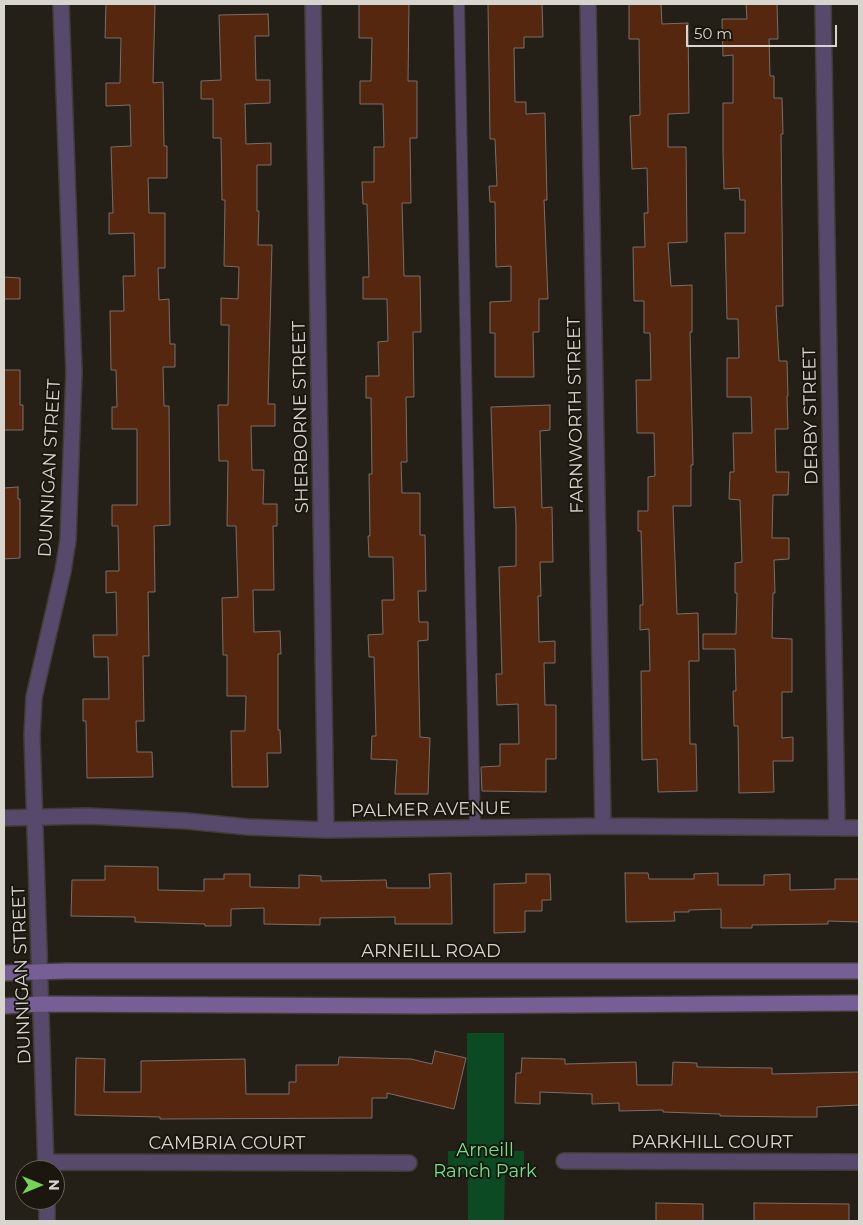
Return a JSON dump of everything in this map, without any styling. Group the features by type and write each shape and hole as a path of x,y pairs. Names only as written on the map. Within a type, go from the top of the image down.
{"main road":[{"name":"ARNEILL ROAD","path":"4,973 67,970 859,971"},
{"path":"4,1006 42,1004 433,1006 859,1003"}],"street":[{"name":"DUNNIGAN STREET","path":"46,1160 32,735 34,697 68,540 74,372 61,4"},
{"name":"SHERBORNE STREET","path":"313,4 326,830"},
{"name":"FARNWORTH STREET","path":"588,4 602,826"},
{"name":"DERBY STREET","path":"823,4 837,828"},
{"name":"PALMER AVENUE","path":"4,818 88,816 187,821 248,827 326,830 602,826 859,828"},
{"name":"PARKHILL COURT","path":"564,1161 859,1162"},
{"name":"CAMBRIA COURT","path":"65,1166 409,1163"}],"lane":[{"path":"459,4 475,829"}],"green space":[{"name":"Arneill Ranch Park","path":"467,1033 504,1033 504,1151 524,1151 524,1172 505,1172 504,1221 468,1221 468,1173 448,1173 448,1151 467,1151"}],"building":[{"path":"106,4 155,4 153,83 163,82 164,146 167,146 167,178 148,178 149,213 165,213 165,268 158,268 159,300 169,299 170,344 175,344 175,367 163,367 164,406 169,406 170,525 154,526 155,592 148,592 149,656 143,656 144,721 136,721 137,752 152,752 153,777 87,778 86,721 83,721 83,699 109,699 108,657 94,657 93,635 117,635 116,592 106,593 106,571 119,571 118,526 112,526 112,505 137,505 137,429 112,429 112,407 117,407 116,370 111,370 110,311 124,311 123,276 135,276 134,233 109,234 109,213 113,213 111,147 131,146 130,105 106,106 106,83 120,83 121,38 105,38"},
{"path":"359,4 409,4 408,81 417,81 417,138 410,138 411,203 402,203 404,276 420,276 421,332 413,332 414,397 406,397 407,462 401,462 402,493 420,493 420,535 425,535 426,591 418,591 419,622 428,622 428,640 418,641 420,737 430,738 428,794 395,794 397,760 371,759 372,736 376,736 374,657 369,657 368,635 383,634 382,600 394,600 393,557 369,557 369,474 372,474 371,398 366,398 366,376 379,376 378,342 388,341 387,299 363,299 363,277 369,277 367,204 363,204 362,182 374,182 374,147 384,147 383,104 360,104 360,81 371,81 372,38 359,38"},
{"path":"488,4 542,4 543,37 524,37 524,48 514,48 515,102 526,102 526,114 545,113 547,200 544,200 548,299 539,299 539,332 533,332 534,377 495,377 495,333 490,333 490,302 511,301 511,266 496,267 495,202 490,202 489,186 497,186 495,139 490,139"},
{"path":"629,4 661,4 662,24 688,23 689,113 668,114 668,147 686,147 687,242 668,243 671,286 692,285 692,332 690,332 693,465 691,465 691,506 673,506 677,614 698,613 699,661 689,661 690,744 696,744 697,791 658,792 657,759 642,760 641,671 650,671 649,629 640,630 640,605 643,605 641,531 638,531 638,511 648,511 648,477 655,476 654,433 637,433 636,380 651,380 650,333 644,333 644,301 634,301 633,247 645,247 644,213 648,213 647,168 632,169 630,116 640,115 639,39 629,39"},
{"path":"746,4 777,4 778,39 769,39 770,76 774,76 774,98 782,98 783,306 776,306 779,361 787,361 788,429 775,429 776,472 789,472 788,495 773,495 772,538 789,538 789,559 774,560 775,593 773,593 772,638 792,639 792,692 782,692 782,738 793,737 793,761 773,761 774,792 739,793 738,726 734,726 733,691 736,691 735,649 703,649 703,634 736,634 737,593 735,593 735,563 742,562 740,500 729,499 730,472 734,472 733,433 752,433 751,397 727,397 727,358 739,358 738,319 727,319 725,233 745,233 745,200 740,200 739,188 724,189 723,151 723,103 733,103 733,55 723,56 722,19 747,19"},
{"path":"268,14 269,36 255,36 256,80 270,80 270,103 245,104 246,144 271,143 271,165 257,165 257,211 259,211 258,245 272,245 268,404 275,404 275,426 251,426 252,470 264,470 263,504 277,504 277,526 273,526 274,590 253,590 254,632 280,631 281,654 278,654 278,730 280,730 281,753 267,753 268,787 232,787 231,731 245,731 246,696 227,696 227,655 223,655 222,598 238,597 236,526 227,526 228,461 219,461 218,405 228,405 229,325 221,325 221,298 238,299 239,267 224,266 225,200 222,200 221,138 213,138 213,99 201,99 201,81 221,80 219,15"},
{"path":"4,277 20,278 20,299 4,299"},
{"path":"4,370 20,370 20,405 23,405 23,430 4,430"},
{"path":"550,405 550,430 540,431 542,508 552,507 553,562 540,562 541,596 538,596 539,642 555,641 555,663 544,663 545,705 556,705 556,759 546,759 546,792 482,791 481,767 500,766 500,744 519,744 518,704 497,705 496,674 502,674 499,567 516,566 516,524 515,507 494,508 491,407"},
{"path":"18,487 18,499 20,499 20,558 4,559 4,488"},
{"path":"105,866 158,867 158,890 204,891 204,879 224,879 224,874 250,874 250,887 299,888 299,875 321,876 321,881 386,880 387,888 430,888 429,874 451,873 452,924 395,924 395,917 320,918 320,925 264,924 264,908 231,909 231,926 135,922 135,917 71,916 72,880 105,880"},
{"path":"625,873 648,873 649,879 694,879 694,874 718,873 718,885 764,885 764,875 790,874 790,890 835,889 835,879 859,879 859,922 828,921 828,924 752,925 752,928 721,928 721,909 674,912 675,921 626,922"},
{"path":"526,874 550,874 551,900 542,900 542,911 525,911 525,932 494,933 494,884 526,883"},
{"path":"435,1051 466,1058 454,1109 387,1093 387,1098 372,1098 372,1118 160,1119 160,1117 75,1115 76,1058 105,1059 104,1092 141,1092 141,1061 245,1059 246,1094 289,1094 289,1082 296,1082 296,1065 338,1065 339,1057 411,1059 432,1064"},
{"path":"522,1058 565,1059 565,1064 636,1062 637,1085 672,1085 673,1062 697,1063 697,1067 772,1068 772,1074 859,1072 859,1105 817,1107 817,1117 792,1117 720,1116 720,1114 663,1112 663,1110 619,1111 619,1103 592,1104 592,1094 540,1092 540,1104 515,1103 516,1073 521,1073"},
{"path":"656,1203 703,1204 703,1221 656,1221"},
{"path":"754,1203 849,1204 849,1221 754,1221"}]}
